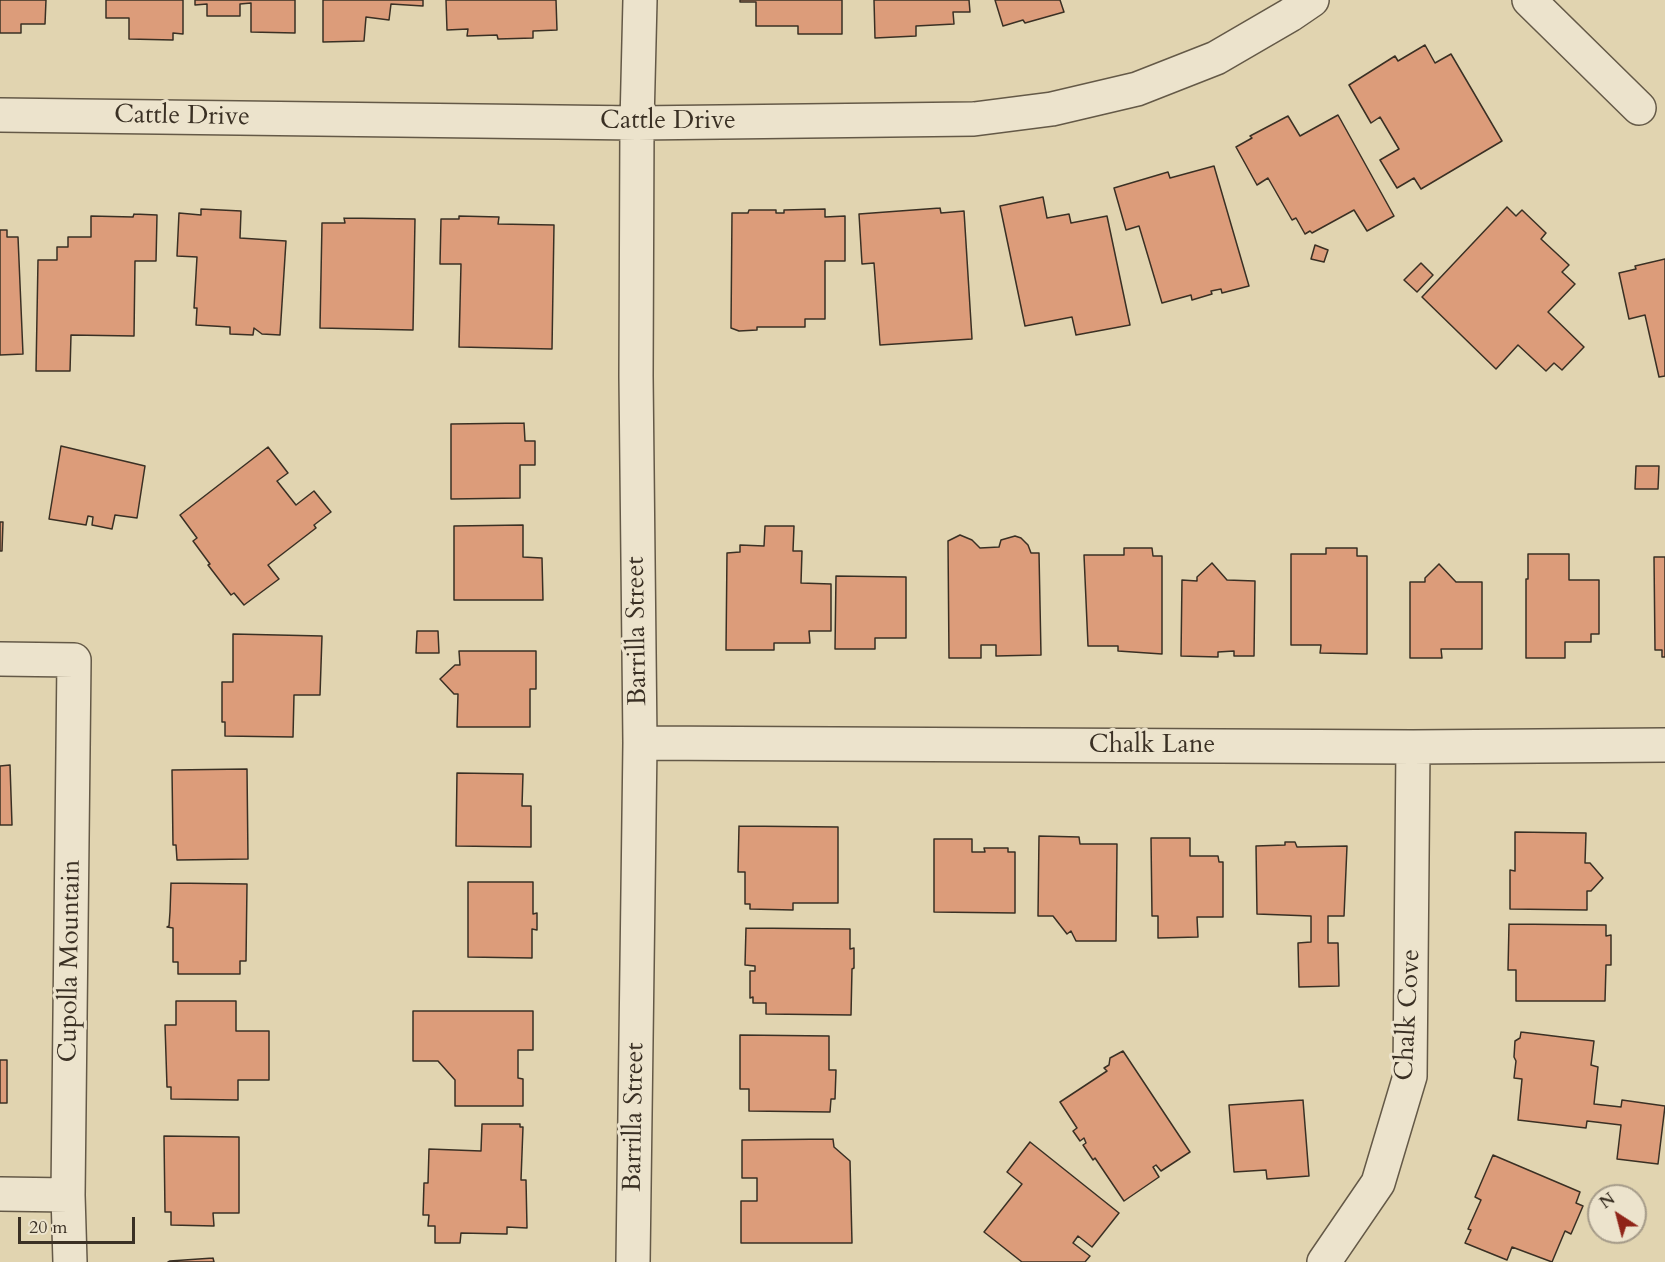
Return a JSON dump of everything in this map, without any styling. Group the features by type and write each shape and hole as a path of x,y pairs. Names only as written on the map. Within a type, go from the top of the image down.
{"street":[{"name":"Barrilla Street","path":"633,1262 640,743 636,388 640,0"},
{"name":"Cattle Drive","path":"0,115 637,123 974,119 1052,109 1137,89 1216,58 1312,0"},
{"path":"1529,0 1639,108"},
{"name":"Cupolla Mountain","path":"0,659 74,660 68,1195 70,1262"},
{"name":"Chalk Lane","path":"640,743 1413,747 1665,745"},
{"name":"Chalk Cove","path":"1324,1262 1378,1183 1410,1076 1413,747"},
{"path":"0,1194 68,1195"}],"building":[{"path":"0,0 46,0 45,24 21,24 21,33 0,33"},
{"path":"106,0 183,0 183,34 173,33 173,40 129,39 129,18 106,18"},
{"path":"195,0 295,0 295,33 251,32 251,3 240,4 240,16 207,16 207,4 195,5"},
{"path":"323,0 423,0 423,6 391,4 389,20 366,17 364,41 323,42"},
{"path":"446,0 556,0 557,30 533,31 533,38 498,39 497,35 467,36 468,29 447,30"},
{"path":"740,0 842,0 842,34 798,34 798,26 756,26 756,2 740,2"},
{"path":"874,0 969,0 970,12 953,12 954,24 916,26 916,36 875,38"},
{"path":"995,0 1060,0 1064,12 1025,23 1023,20 1003,26"},
{"path":"1425,45 1435,63 1451,54 1502,141 1421,189 1414,178 1397,188 1380,160 1399,149 1380,117 1371,123 1349,85 1395,56 1398,61"},
{"path":"1338,115 1394,216 1367,231 1354,210 1312,233 1310,231 1305,234 1296,218 1292,220 1268,178 1257,185 1236,147 1252,138 1250,136 1288,116 1300,136"},
{"path":"1214,166 1249,286 1222,293 1221,289 1211,291 1212,294 1192,300 1191,295 1162,303 1139,226 1126,230 1114,188 1168,172 1170,178"},
{"path":"1043,197 1047,218 1069,214 1071,223 1107,216 1130,325 1076,335 1072,317 1025,326 1000,206"},
{"path":"1507,207 1516,216 1522,210 1546,233 1541,239 1569,265 1562,272 1575,284 1548,312 1584,347 1562,370 1554,363 1546,371 1518,345 1496,369 1422,297"},
{"path":"940,208 941,213 964,211 972,339 880,345 874,263 862,264 859,214"},
{"path":"201,209 241,211 240,238 286,241 280,335 262,334 254,328 253,335 230,334 230,327 196,325 197,308 194,308 197,257 177,256 179,213 201,215"},
{"path":"825,209 825,217 845,216 845,261 825,261 825,319 805,319 805,327 757,327 757,330 739,331 731,328 732,213 748,213 749,210 776,210 776,213 784,213 784,210"},
{"path":"134,214 157,215 156,261 135,261 134,336 71,335 70,371 36,371 38,260 57,260 57,247 68,247 68,237 91,237 91,216 133,217"},
{"path":"459,216 499,217 498,224 554,225 552,349 459,347 461,264 440,264 441,219 459,219"},
{"path":"344,218 415,219 413,330 320,328 322,223 345,223"},
{"path":"0,230 7,230 7,237 18,237 23,354 0,355"},
{"path":"1315,245 1328,250 1324,262 1311,259"},
{"path":"1665,259 1665,376 1659,377 1645,315 1629,319 1619,273 1636,269 1635,266"},
{"path":"1421,263 1433,275 1417,292 1404,280"},
{"path":"524,423 525,441 535,441 535,465 520,465 520,498 451,499 451,424"},
{"path":"61,446 145,466 137,518 115,515 112,529 92,525 93,517 88,516 86,525 49,519"},
{"path":"268,447 288,473 277,481 296,505 314,491 331,512 314,525 316,528 268,565 279,579 244,605 234,593 231,595 208,565 210,564 193,541 197,538 180,515"},
{"path":"1636,466 1659,466 1658,489 1635,489"},
{"path":"0,522 3,522 2,551 0,551"},
{"path":"523,525 523,557 542,558 543,600 454,600 454,526"},
{"path":"765,526 794,526 793,551 802,551 801,583 831,584 831,631 809,631 810,643 774,643 774,650 726,650 727,553 740,552 740,545 764,546"},
{"path":"960,535 972,540 980,548 999,547 1001,540 1015,536 1028,545 1031,553 1039,553 1041,655 996,656 996,645 981,645 981,658 949,658 948,541"},
{"path":"1124,548 1152,548 1153,556 1162,556 1162,654 1118,651 1118,646 1088,646 1084,555 1124,555"},
{"path":"1326,548 1357,548 1357,556 1367,556 1367,654 1320,653 1321,645 1291,645 1291,554 1326,554"},
{"path":"1528,554 1569,554 1569,580 1599,580 1599,634 1591,634 1591,642 1565,642 1565,658 1526,658"},
{"path":"1654,557 1665,557 1665,657 1662,657 1662,650 1655,650"},
{"path":"1212,563 1227,580 1255,581 1254,656 1234,656 1234,651 1218,652 1218,657 1181,656 1182,580 1197,581 1197,577"},
{"path":"1439,564 1456,582 1482,582 1482,649 1441,649 1442,658 1410,658 1410,582 1425,582 1425,578"},
{"path":"836,576 906,577 906,638 875,638 875,649 835,649"},
{"path":"417,631 438,631 439,653 416,653"},
{"path":"233,634 322,636 320,695 294,695 293,737 225,736 225,722 222,722 222,682 233,682"},
{"path":"459,651 536,651 536,689 530,689 530,727 457,727 458,694 454,694 440,679 455,665 460,665"},
{"path":"10,765 12,825 0,825 0,766"},
{"path":"247,769 248,859 177,860 176,845 173,845 172,770"},
{"path":"457,773 523,774 522,806 531,806 531,847 456,846"},
{"path":"739,826 838,827 838,903 793,903 793,910 750,909 750,904 745,904 745,872 738,872"},
{"path":"1515,832 1586,833 1585,863 1590,863 1603,878 1591,891 1587,891 1587,910 1510,909 1510,870 1515,871"},
{"path":"1039,836 1079,837 1080,844 1117,844 1116,941 1076,941 1071,931 1067,934 1053,916 1038,916"},
{"path":"1151,838 1190,838 1190,856 1218,856 1219,862 1223,862 1223,917 1197,917 1198,937 1158,938 1158,916 1152,916"},
{"path":"934,839 972,839 972,852 985,852 984,848 1008,848 1008,852 1015,852 1015,913 934,912"},
{"path":"1285,842 1295,842 1297,847 1347,846 1344,916 1328,916 1328,943 1338,943 1339,986 1299,987 1298,943 1311,942 1311,916 1257,914 1256,846 1285,845"},
{"path":"468,882 533,882 533,914 537,913 537,930 532,929 532,958 468,957"},
{"path":"171,883 247,884 246,961 240,961 240,974 178,974 178,962 173,962 173,928 167,927 169,926"},
{"path":"1509,924 1606,925 1606,936 1611,935 1611,965 1606,965 1605,1001 1516,1001 1516,970 1508,970"},
{"path":"746,928 850,929 850,949 854,948 851,1015 766,1014 766,1003 753,1003 753,997 750,998 750,971 755,971 755,966 745,965"},
{"path":"176,1001 236,1001 236,1031 269,1031 269,1080 238,1080 238,1100 171,1099 171,1087 167,1087 165,1025 176,1025"},
{"path":"413,1011 533,1011 533,1050 518,1050 518,1078 523,1079 523,1106 455,1106 455,1080 438,1061 413,1061"},
{"path":"1521,1032 1594,1041 1591,1065 1598,1067 1594,1104 1621,1107 1622,1100 1665,1106 1658,1164 1617,1159 1621,1125 1587,1121 1586,1128 1518,1120 1522,1079 1514,1078 1516,1061 1514,1057 1515,1041 1520,1038"},
{"path":"740,1035 829,1036 829,1070 836,1070 835,1099 831,1099 830,1112 749,1111 749,1089 740,1089"},
{"path":"1123,1051 1190,1152 1161,1171 1156,1165 1153,1167 1159,1177 1124,1201 1095,1158 1093,1160 1083,1145 1086,1143 1084,1138 1080,1141 1073,1131 1077,1128 1060,1102 1107,1071 1104,1068 1109,1065 1110,1058"},
{"path":"0,1060 7,1060 7,1103 0,1103"},
{"path":"1303,1100 1309,1176 1267,1179 1266,1170 1234,1172 1229,1105"},
{"path":"482,1124 520,1124 520,1127 523,1127 521,1180 526,1180 527,1228 507,1227 507,1234 461,1233 460,1243 435,1243 435,1226 428,1226 429,1215 423,1215 424,1183 428,1183 429,1149 481,1151"},
{"path":"164,1136 239,1137 239,1213 213,1213 214,1226 171,1225 171,1212 165,1212"},
{"path":"833,1139 834,1147 850,1161 852,1243 741,1243 741,1201 757,1201 757,1178 742,1178 742,1140"},
{"path":"1030,1142 1119,1213 1092,1247 1078,1236 1073,1243 1090,1256 1085,1262 1022,1262 984,1232 1022,1184 1007,1172"},
{"path":"1493,1155 1580,1192 1576,1203 1583,1206 1571,1234 1565,1231 1552,1262 1512,1247 1507,1260 1465,1243 1471,1230 1468,1229 1481,1200 1475,1197"},
{"path":"213,1258 214,1262 168,1262 170,1261"}]}
